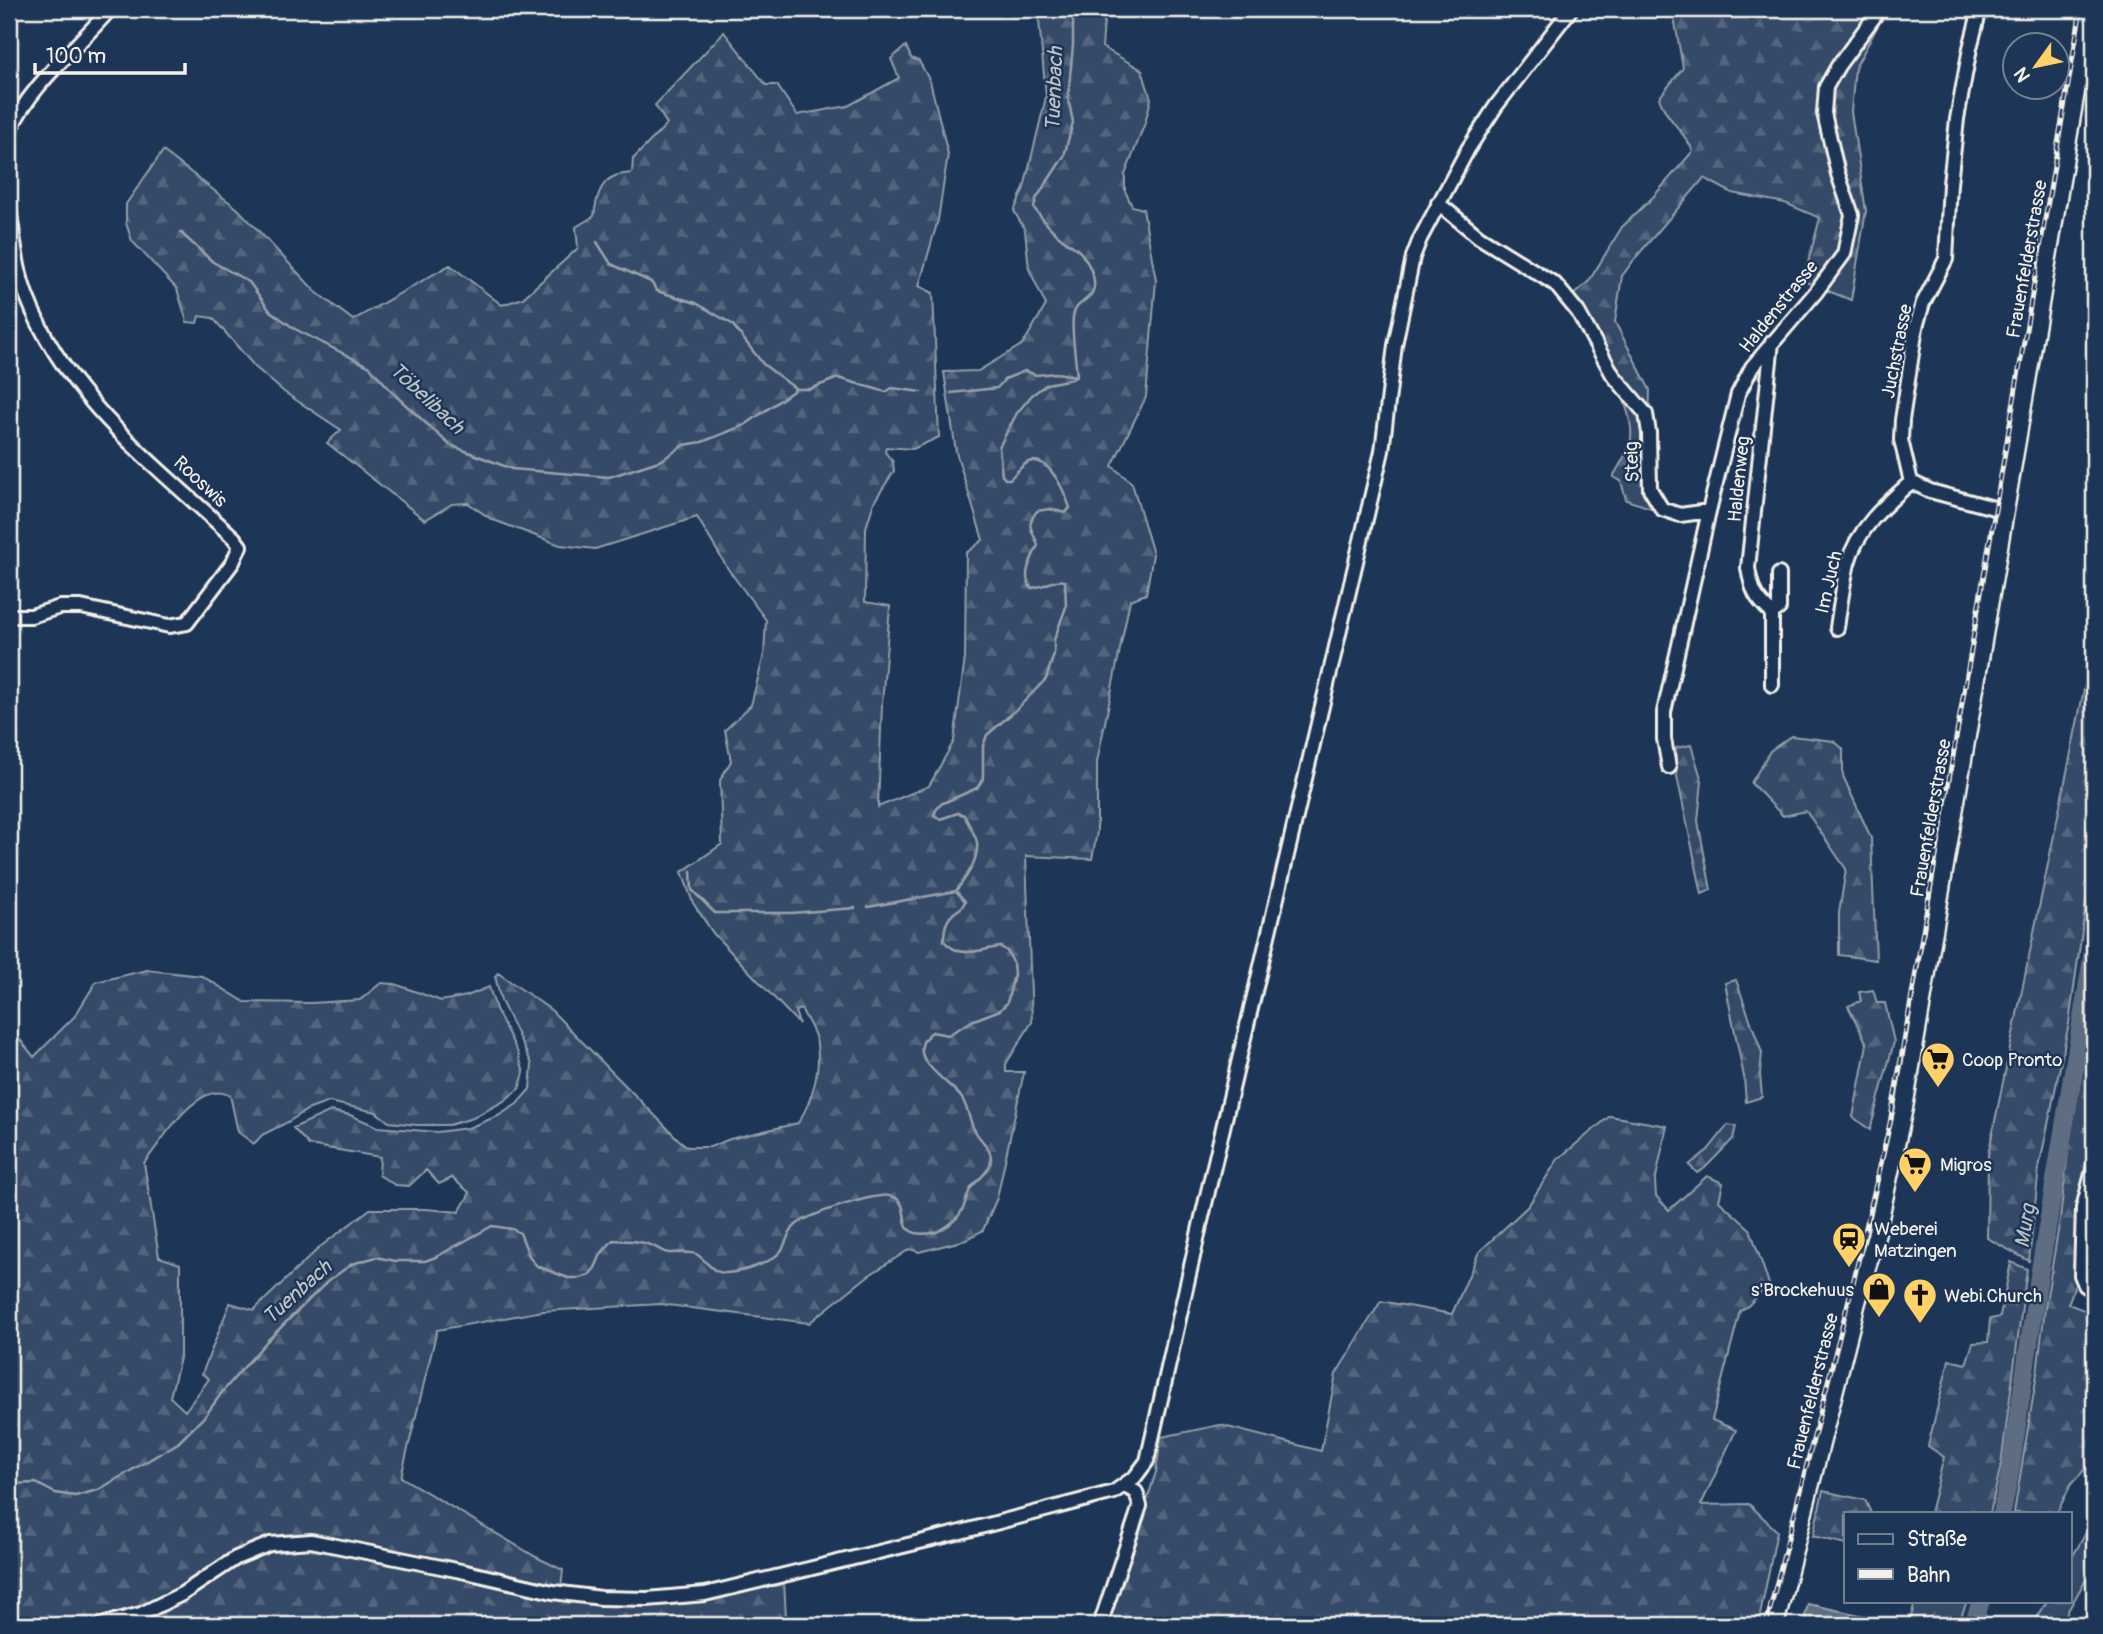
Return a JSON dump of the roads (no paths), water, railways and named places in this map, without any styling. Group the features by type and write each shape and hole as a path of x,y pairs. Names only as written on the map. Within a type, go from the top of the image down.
{"main road":[{"name":"Frauenfelderstrasse","path":"1775,1625 1850,1326 1876,1236 1901,1120 2090,9"}],"street":[{"path":"9,132 14,120 48,76 110,9"},
{"path":"100,1625 141,1614 182,1594 236,1558 271,1544 311,1541 552,1592 601,1598 647,1599 705,1594 983,1526 1114,1492 1136,1477 1147,1461 1373,492 1382,451 1395,345 1413,257 1438,203 1468,149 1496,106 1571,9"},
{"name":"Haldenstrasse","path":"1669,767 1664,738 1664,712 1738,394 1752,366 1816,292 1844,254 1852,215 1838,174 1824,113 1826,87 1838,65 1880,9"},
{"name":"Juchstrasse","path":"1911,482 1901,440 1904,407 1916,327 1923,303 1946,259 1957,119 1980,9"},
{"name":"Steig","path":"1438,203 1479,237 1555,284 1578,312 1613,375 1646,414 1650,489 1662,509 1680,515 1709,511"},
{"name":"Rooswis","path":"9,208 19,273 26,296 39,327 69,375 96,409 240,546 233,562 187,623 169,626 82,607 60,607 31,615 9,616"},
{"name":"Haldenweg","path":"1772,342 1748,568 1752,589 1759,601 1772,613"},
{"path":"1911,482 1930,491 2005,511"},
{"name":"Im Juch","path":"1838,628 1849,560 1863,533 1883,507 1911,482"},
{"path":"1772,685 1772,613 1779,608 1779,574"},
{"path":"2094,1166 2083,1208 2081,1275 2085,1285 2094,1291"},
{"path":"1100,1625 1140,1506 1136,1492 1124,1486"}],"waterway":[{"name":"Tuenbach","path":"9,1484 36,1483 55,1493 75,1496 98,1490 178,1443 206,1415 223,1391 267,1341 328,1281 352,1264 376,1257 395,1261 425,1261 492,1226 520,1233 530,1258 537,1266 568,1278 589,1275 613,1240 641,1242 669,1253 696,1254 713,1269 726,1273 749,1269 773,1258 783,1248 793,1228 803,1221 862,1200 884,1196 896,1198 901,1203 908,1227 912,1232 920,1234 940,1231 959,1215 971,1188 989,1166 991,1154 975,1131 961,1097 930,1066 921,1049 932,1032 948,1035 974,1020 1000,1010 1007,1003 1014,975 1013,962 1007,951 1001,947 964,952 950,947 944,941 948,920 965,901 956,891 974,862 977,842 964,815 958,813 940,819 934,815 941,804 977,788 983,779 983,746 987,735 1046,679 1054,654 1054,640 1066,607 1065,581 1031,588 1027,577 1028,566 1038,545 1031,528 1031,520 1037,511 1050,509 1065,513 1070,508 1065,494 1051,471 1039,462 1029,462 1010,479 1005,479 1002,475 999,447 1017,413 1032,395 1047,384 1077,376 1073,317 1076,309 1094,288 1087,261 1077,249 1056,233 1034,208 1036,199 1064,156 1073,122 1068,98 1073,9"},
{"name":"Töbelibach","path":"180,232 213,262 249,282 270,311 295,329 370,367 396,396 450,445 512,469 609,477 662,460 684,445 702,442 745,425 796,389 810,389 838,378 886,392 892,388 921,392"},
{"path":"597,242 611,264 651,282 657,291 696,303 732,324 763,364 796,389"},
{"name":"Töbelibach","path":"951,393 997,388 1005,379 1025,371 1036,375 1056,373 1077,376"},
{"path":"691,871 692,890 715,913 791,913 855,908"},
{"path":"868,907 956,891"},
{"name":"Murg","path":"2002,1512 2094,946"},
{"name":"Murg","path":"1973,1625 1981,1602"}],"railway":[{"path":"1766,1625 1854,1279 1890,1123 2081,9"}],"place":[{"name":"Coop Pronto","path":"1938,1089"},
{"name":"Migros","path":"1915,1194"},
{"name":"Weberei Matzingen","path":"1849,1269"},
{"name":"s'Brockehuus","path":"1879,1319"},
{"name":"Webi.Church","path":"1920,1325"}]}
